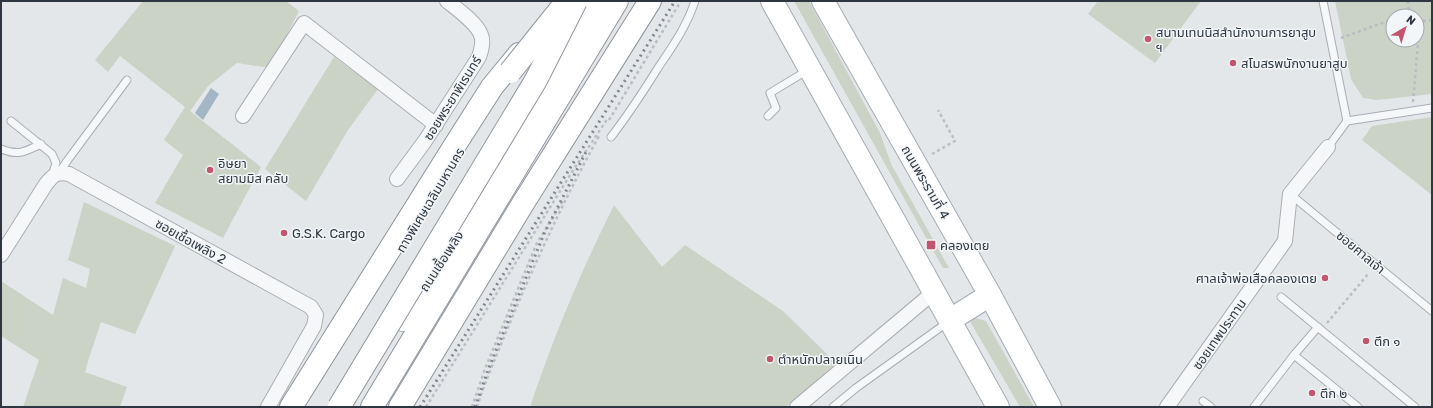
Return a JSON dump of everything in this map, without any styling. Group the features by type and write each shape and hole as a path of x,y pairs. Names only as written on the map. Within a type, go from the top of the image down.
{"main road":[{"name":"ทางพิเศษเฉลิมมหานคร","path":"307,407 464,144 510,72 567,1"},
{"path":"339,407 536,80 576,1"},
{"path":"372,407 617,1"},
{"path":"400,407 522,205 650,1"},
{"path":"772,1 998,407"},
{"name":"ถนนพระรามที่ 4","path":"823,1 990,295 1050,407"},
{"path":"291,407 492,88 542,24"},
{"path":"950,320 990,295"}],"street":[{"name":"ซอยพระยาพิเรนทร์","path":"397,178 436,125 479,58 482,47 481,35 470,20 447,1"},
{"name":"ถนนเชื้อเพลิง","path":"533,117 542,24 554,1"},
{"name":"ถนนเชื้อเพลิง","path":"352,407 394,335 533,117 597,1"},
{"path":"243,116 304,23 436,125"},
{"path":"1290,194 1328,146"},
{"path":"1,255 46,184 56,174"},
{"name":"ซอยเชื้อเพลิง 2","path":"56,174 69,174 311,307 316,314 314,326 268,407"},
{"name":"ซอยเทพประทาน","path":"1167,407 1285,241 1290,194"},
{"path":"797,407 934,292"}],"lane":[{"path":"611,138 682,31 691,13 694,1"},
{"path":"1323,1 1347,121"},
{"path":"768,116 776,108 770,93 810,69"},
{"path":"56,174 127,80"},
{"path":"1328,146 1347,121 1432,108"},
{"path":"10,121 52,154 56,163 56,174"},
{"path":"1,149 12,154 26,151 41,144"},
{"name":"ซอยศาลเจ้า","path":"1290,194 1432,311"},
{"path":"1281,297 1415,407"},
{"path":"833,407 856,388 950,320"},
{"path":"1254,407 1294,355 1318,327"},
{"path":"1294,355 1358,407"},
{"path":"1203,402 1210,407"}],"path":[{"path":"426,407 572,172 615,108 681,1"},
{"path":"1331,42 1385,22"},
{"path":"1412,111 1417,48"},
{"path":"477,407 484,384 536,261 561,207 615,108"},
{"path":"932,154 955,141 938,110"},
{"path":"472,407 485,369 536,245 581,171"},
{"path":"1318,327 1327,323 1376,264"}],"shaded area":[{"path":"143,1 286,1 299,11 270,68 237,63 208,86 190,111 261,167 223,238 155,203 183,155 164,140 185,107 120,56 108,72 95,60"},
{"path":"794,1 809,1 880,133 892,166 949,268 943,268"},
{"name":"สนามเทนนิสสำนักงานการยาสูบ ฯ","path":"1098,1 1201,1 1155,63 1088,14"},
{"path":"1335,1 1432,1 1432,94 1377,100 1363,98 1351,79"},
{"path":"334,57 378,89 348,130 306,201 265,169"},
{"path":"1432,117 1432,195 1362,140 1372,126"},
{"path":"84,202 175,246 135,334 101,322 85,372 127,387 120,407 23,407 39,360 1,336 1,281 53,315 63,278 86,288 90,269 68,260"},
{"path":"614,205 662,267 685,245 783,311 836,363 786,407 530,407 568,305"},
{"path":"972,317 986,321 1034,407 1020,407 968,318"}],"water":[{"path":"211,88 219,94 203,120 195,113"}],"railway":[{"path":"420,407 675,1"},
{"path":"475,407 490,365 544,234 587,150"}],"place":[{"name":"สนามเทนนิสสำนักงานการยาสูบ ฯ","path":"1148,39"},
{"name":"สโมสรพนักงานยาสูบ","path":"1233,63"},
{"name":"อิษยา สยามมิส คลับ","path":"210,170"},
{"name":"G.S.K. Cargo","path":"284,233"},
{"name":"คลองเตย","path":"931,245"},
{"name":"ศาลเจ้าพ่อเสือคลองเตย","path":"1325,278"},
{"name":"ตึก ๑","path":"1366,341"},
{"name":"ตำหนักปลายเนิน","path":"770,359"},
{"name":"ตึก ๒","path":"1312,393"}]}
